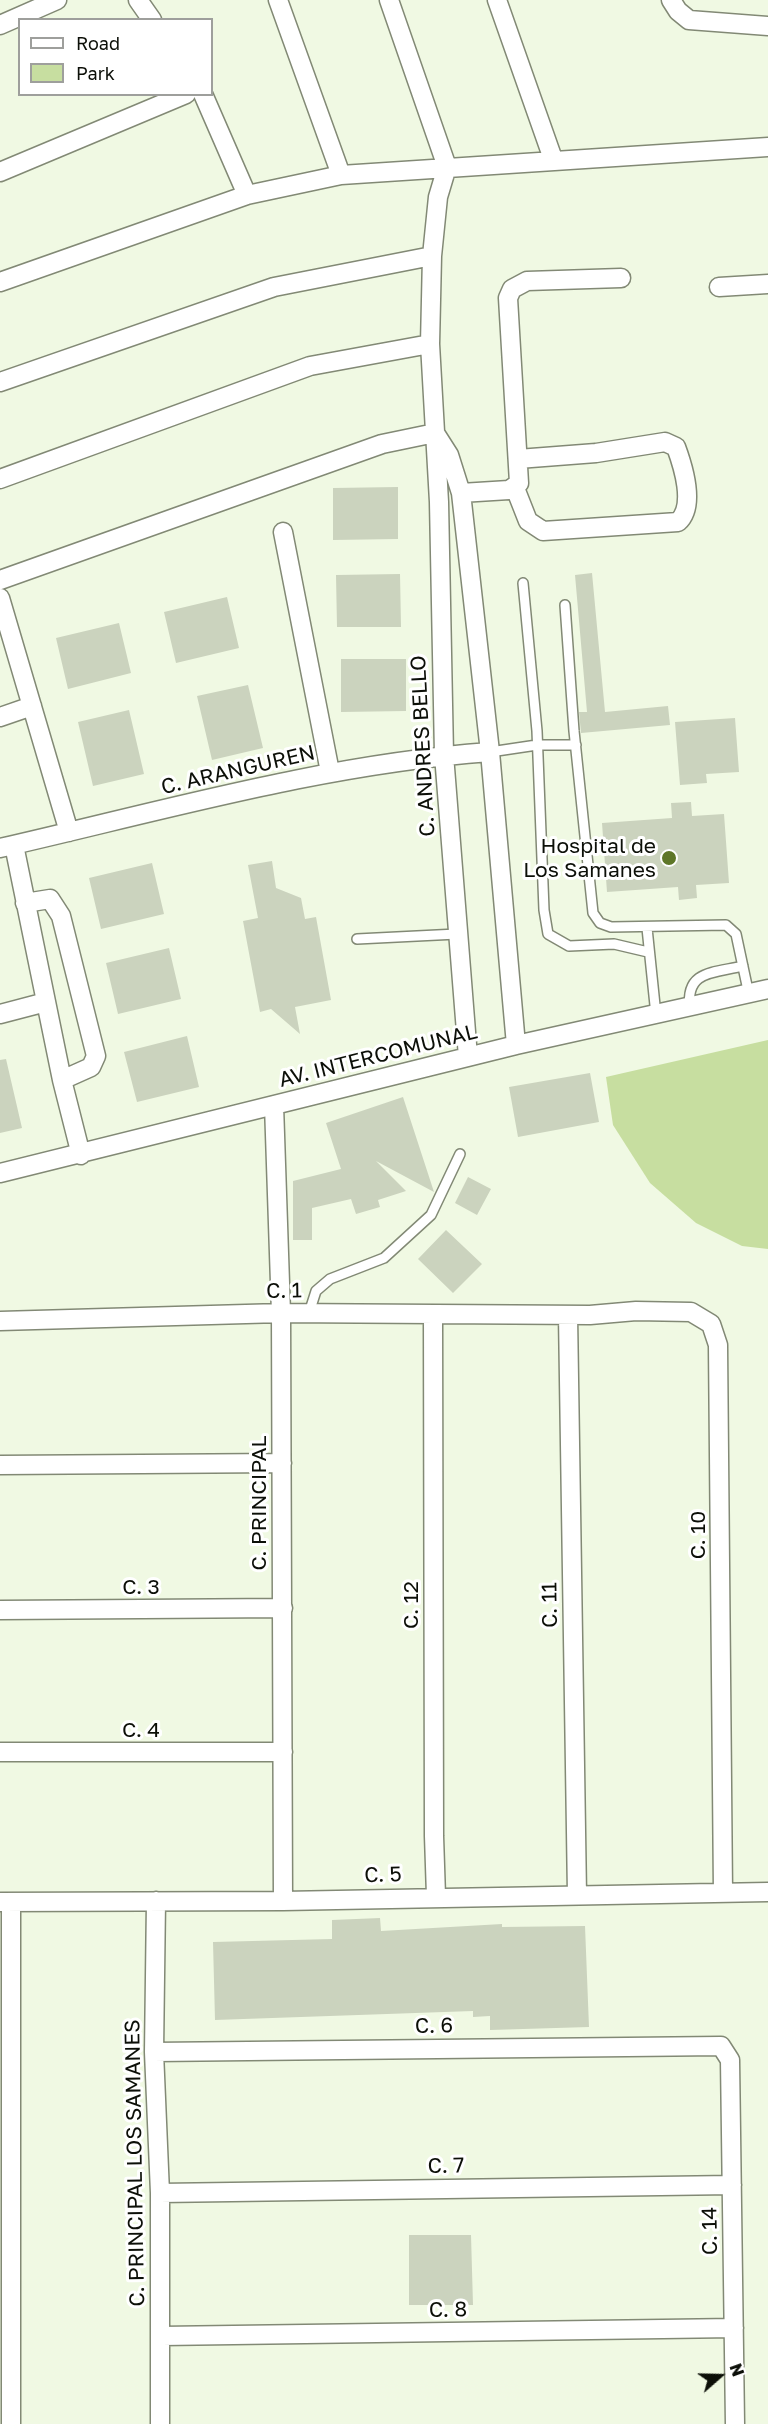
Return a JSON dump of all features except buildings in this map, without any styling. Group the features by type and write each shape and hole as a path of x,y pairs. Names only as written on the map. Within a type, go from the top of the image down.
{"street":[{"path":"0,25 57,0"},
{"path":"138,0 151,18"},
{"path":"278,0 341,175"},
{"path":"389,0 447,167"},
{"path":"497,0 553,159"},
{"path":"671,0 678,11 689,21 768,26"},
{"path":"0,172 181,96"},
{"path":"204,96 247,195"},
{"path":"0,282 247,195 341,175 553,159 768,147"},
{"name":"C. ANDRES BELLO","path":"447,167 438,197 432,256 430,344 439,502 444,755 468,1057"},
{"path":"0,382 274,287 432,256"},
{"path":"461,493 515,488 519,483 508,298 512,289 527,281 621,278"},
{"path":"719,287 768,284"},
{"path":"0,479 310,366 430,344"},
{"path":"0,580 382,444 435,433"},
{"name":"C. ANDRES BELLO","path":"435,433 449,455 461,493 490,752 516,1045"},
{"path":"515,488 528,520 543,531 678,522 684,516 687,507 682,465 676,447 665,442 596,453 518,459"},
{"path":"283,532 330,772"},
{"path":"0,598 69,832"},
{"path":"0,717 32,706"},
{"name":"C. ARANGUREN","path":"7,847 330,772 444,755 490,752"},
{"path":"7,847 25,903 62,1080 81,1155"},
{"path":"25,903 50,899 62,916 96,1056 92,1067 62,1080"},
{"name":"AV. INTERCOMUNAL","path":"0,1173 81,1155 516,1045 768,990"},
{"path":"0,1014 46,1002"},
{"name":"C. PRINCIPAL","path":"274,1105 281,1313 283,1901"},
{"name":"C. 10","path":"568,1315 636,1311 691,1312 711,1324 718,1346 723,1893"},
{"name":"C. 1","path":"0,1321 281,1313 568,1315"},
{"name":"C. 12","path":"433,1314 436,1896"},
{"name":"C. 11","path":"568,1315 577,1894"},
{"path":"0,1465 282,1463"},
{"name":"C. 3","path":"0,1610 283,1608"},
{"name":"C. 4","path":"0,1752 283,1752"},
{"name":"C. 5","path":"5,1902 283,1901 436,1896 768,1892"},
{"name":"C. PRINCIPAL LOS SAMANES","path":"156,1901 153,2052 160,2193 162,2336 160,2424"},
{"path":"5,1902 11,2424"},
{"name":"C. 6","path":"153,2052 715,2045"},
{"name":"C. 14","path":"715,2045 725,2049 730,2060 735,2424"},
{"name":"C. 7","path":"160,2193 732,2185"},
{"name":"C. 8","path":"162,2336 734,2328"}],"lane":[{"path":"523,583 537,745 544,910 548,934 569,946 614,944 648,952"},
{"path":"565,605 593,913 606,926 647,928 726,925 736,934 749,995"},
{"path":"490,752 537,745 576,745"},
{"path":"647,928 656,1015"},
{"path":"357,939 457,934"},
{"path":"690,1008 689,988 695,979 743,966"},
{"path":"309,1313 316,1291 330,1279 384,1257 431,1215 460,1154"}],"green space":[{"path":"768,1040 768,1249 742,1246 696,1223 650,1183 613,1125 606,1077"}],"place":[{"name":"Hospital de Los Samanes","path":"669,858"}]}
